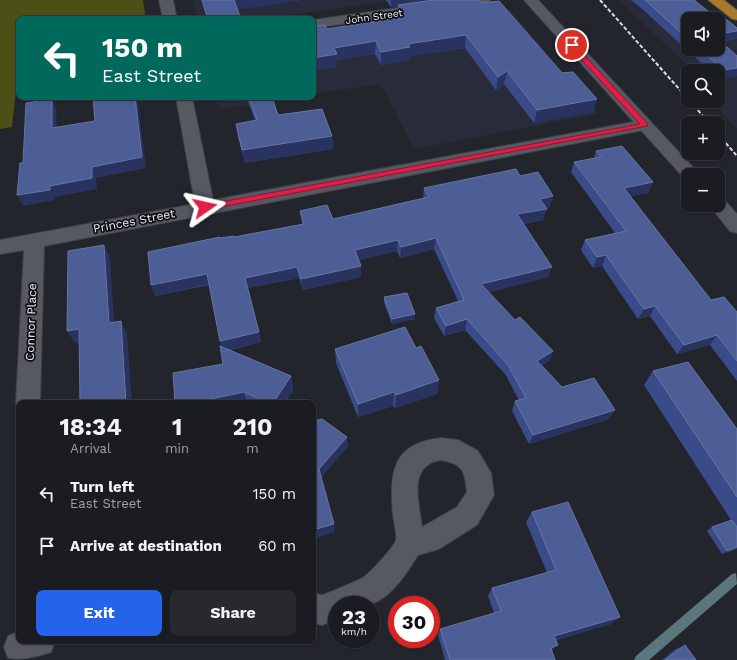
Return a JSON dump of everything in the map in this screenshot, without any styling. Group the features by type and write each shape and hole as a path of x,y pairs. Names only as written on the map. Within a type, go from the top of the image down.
{"highway":[{"path":"715,0 737,16"}],"street":[{"path":"166,0 169,16"},
{"name":"John Street","path":"316,24 483,0"},
{"path":"531,0 684,168"},
{"path":"185,100 205,207"},
{"name":"Princes Street","path":"0,247 644,125"},
{"path":"724,212 737,226"},
{"name":"Connor Place","path":"28,400 34,241"},
{"path":"316,609 322,610 374,587 400,560 410,543"}],"shaded area":[{"path":"192,0 397,0 284,16 196,16"},
{"path":"618,0 687,0 687,12 681,12 681,56 725,56 725,27 737,36 737,129 717,108 725,108 725,64 687,64"},
{"path":"510,10 599,114 414,149 381,84 316,94 316,38"},
{"path":"217,100 277,100 219,109"}],"green space":[{"path":"0,0 143,0 146,16 16,16 16,90 12,127 0,129"}],"building":[{"path":"202,0 234,0 240,16 207,16"},
{"path":"434,0 479,0 481,3 499,1 562,73 573,72 597,99 537,110 507,71 498,77 466,35 408,44 410,47 381,52 376,41 334,48 337,54 316,58 316,26 325,25 327,29 403,17 401,14 404,14 398,5"},
{"path":"645,0 694,0 709,12 681,12 681,33"},
{"path":"725,18 737,28 737,31 725,33"},
{"path":"725,45 737,56 737,68 725,70 725,64 716,64 708,56 725,56"},
{"path":"52,100 52,128 95,121 93,100 135,100 142,157 92,167 92,178 50,186 50,190 17,195 20,163 23,163 26,103"},
{"path":"250,100 273,100 278,115 322,109 332,136 242,150 236,124 257,120"},
{"path":"622,146 653,182 624,188 711,300 724,297 737,312 737,361 717,335 684,345 655,306 644,309 606,255 597,257 585,240 626,231 574,162 601,157 596,151"},
{"path":"516,169 520,176 538,172 553,196 540,199 547,209 517,214 552,267 481,284 515,320 520,317 553,351 537,361 562,387 594,378 615,410 533,435 515,401 526,398 508,365 467,319 446,326 436,308 464,300 436,238 401,247 398,240 355,250 361,266 301,279 297,267 245,278 259,332 220,341 207,274 151,285 148,252 220,237 234,237 304,224 300,211 327,205 333,219 429,197 424,188"},
{"path":"104,245 109,323 121,321 126,400 80,400 79,329 67,331 68,251"},
{"path":"407,293 415,314 392,319 384,297"},
{"path":"405,327 416,348 421,346 439,380 396,395 394,392 358,404 335,349"},
{"path":"220,346 291,376 275,400 261,400 244,392 206,400 175,400 173,373 223,364"},
{"path":"688,362 737,429 737,497 653,371"},
{"path":"322,419 347,437 319,469 334,524 316,529 316,420"},
{"path":"568,502 620,617 554,636 558,645 551,648 555,660 450,660 440,629 501,611 492,588 556,570 532,512"},
{"path":"732,520 737,527 737,547 727,551 712,527"},
{"path":"685,645 696,660 665,660"}],"waterway":[{"path":"640,660 736,578"}],"railway":[{"path":"600,0 681,91"},
{"path":"696,108 703,116"},
{"path":"725,142 737,156"}],"route":[{"path":"205,207 644,125 572,45"}]}
